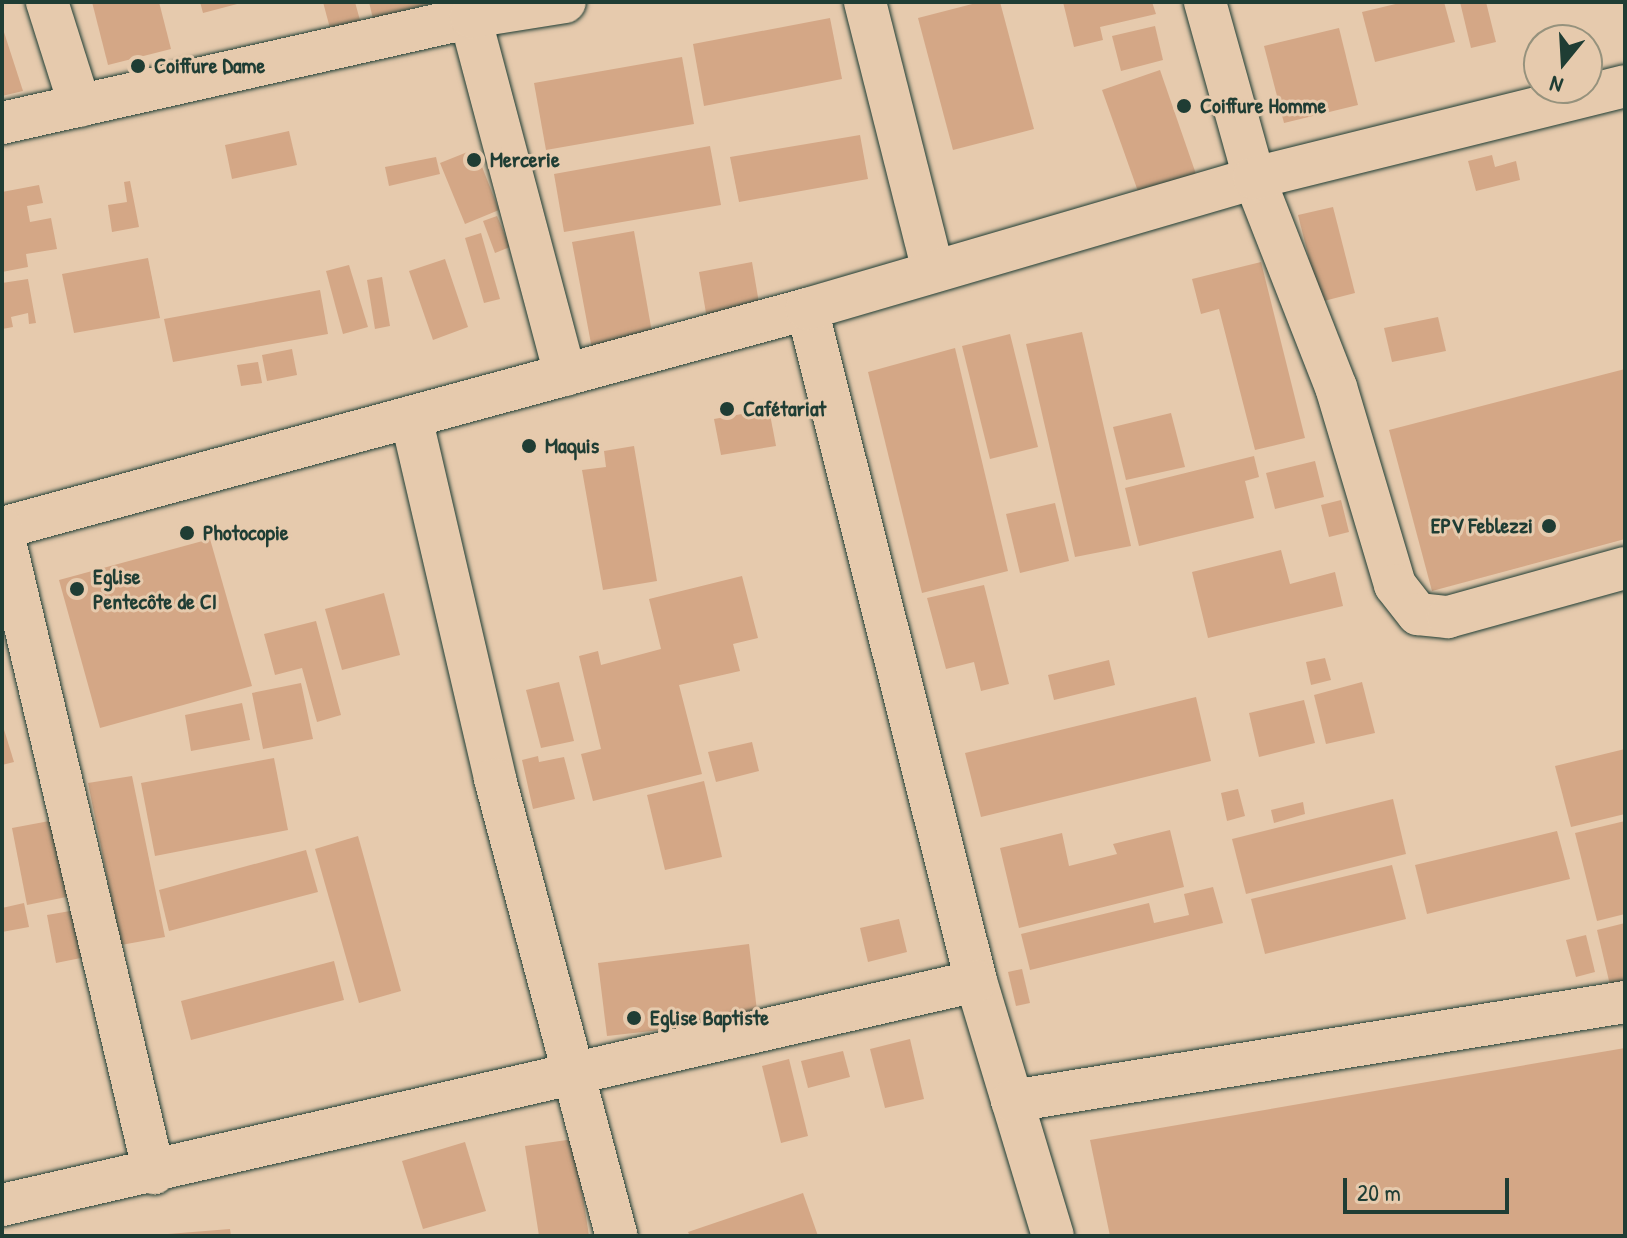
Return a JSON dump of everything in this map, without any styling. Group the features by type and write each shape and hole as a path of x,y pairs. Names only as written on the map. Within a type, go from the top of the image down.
{"street":[{"path":"47,2 80,106"},
{"path":"2,123 468,9 565,2"},
{"path":"865,2 933,270"},
{"path":"1205,2 1254,178 1336,387 1395,585 1418,614 1448,617 1625,568"},
{"path":"468,9 565,375"},
{"path":"154,1173 2,528 807,309 1254,178 1625,86"},
{"path":"807,309 976,981 1053,1236"},
{"path":"411,417 495,779 578,1072 617,1236"},
{"path":"2,1205 154,1173 976,981"},
{"path":"1012,1101 1625,1002"}],"building":[{"path":"92,2 159,2 171,49 108,65"},
{"path":"200,2 241,2 241,3 203,13"},
{"path":"323,2 355,2 361,24 331,32"},
{"path":"369,2 433,2 433,3 373,19"},
{"path":"980,2 1000,2 1034,129 953,150 918,18"},
{"path":"1063,2 1152,2 1156,14 1100,27 1103,40 1074,47"},
{"path":"1404,2 1444,2 1455,42 1375,62 1362,12"},
{"path":"1460,2 1486,2 1496,42 1471,48"},
{"path":"830,18 842,79 704,106 693,44"},
{"path":"2,26 23,91 2,96"},
{"path":"1155,26 1163,60 1121,71 1112,36"},
{"path":"1339,28 1358,105 1284,123 1264,46"},
{"path":"682,57 694,124 546,150 534,83"},
{"path":"1160,70 1197,177 1140,197 1102,90"},
{"path":"289,131 297,165 232,179 225,145"},
{"path":"860,135 868,179 739,202 730,157"},
{"path":"710,146 721,205 564,232 554,174"},
{"path":"475,149 499,210 465,224 440,163"},
{"path":"1492,155 1495,167 1516,161 1520,180 1476,191 1468,161"},
{"path":"436,157 440,174 389,186 385,167"},
{"path":"130,181 139,227 112,232 108,205 127,202 124,182"},
{"path":"39,185 43,203 27,206 30,222 51,218 57,249 26,254 28,267 2,272 2,192"},
{"path":"1333,207 1355,293 1320,302 1298,215"},
{"path":"497,216 510,247 495,253 483,221"},
{"path":"634,231 653,338 592,349 572,242"},
{"path":"481,233 500,299 484,303 465,238"},
{"path":"148,258 160,318 74,333 62,274"},
{"path":"445,259 468,327 433,340 409,271"},
{"path":"752,262 760,309 707,319 699,272"},
{"path":"1261,262 1305,438 1255,450 1219,309 1201,314 1192,279"},
{"path":"349,265 368,327 343,334 326,271"},
{"path":"382,277 390,326 375,329 367,280"},
{"path":"28,279 36,323 29,324 28,313 11,317 13,327 2,329 2,283"},
{"path":"320,290 328,334 173,362 164,319"},
{"path":"1438,317 1446,351 1392,362 1384,328"},
{"path":"1082,332 1131,546 1075,557 1026,344"},
{"path":"1010,334 1038,447 990,459 962,346"},
{"path":"955,348 1008,571 922,593 868,372"},
{"path":"292,349 297,375 267,381 262,355"},
{"path":"258,362 262,383 241,386 237,365"},
{"path":"1625,369 1625,539 1432,591 1389,430"},
{"path":"769,409 776,446 721,455 714,419"},
{"path":"1171,413 1185,467 1126,480 1113,427"},
{"path":"634,446 657,581 603,590 582,470 606,467 604,451"},
{"path":"1254,456 1259,477 1245,481 1254,518 1139,546 1125,488"},
{"path":"1315,461 1324,497 1275,509 1266,473"},
{"path":"1341,500 1349,532 1329,537 1321,505"},
{"path":"1055,503 1069,561 1020,573 1006,514"},
{"path":"210,539 252,686 100,728 59,580"},
{"path":"1281,550 1290,584 1335,572 1343,606 1208,638 1192,572"},
{"path":"742,576 758,638 733,644 740,671 679,685 702,774 593,801 581,754 601,749 579,656 598,651 601,665 661,649 649,599"},
{"path":"984,585 1009,684 981,691 974,662 946,669 927,598"},
{"path":"384,593 400,655 342,670 325,609"},
{"path":"316,621 341,715 317,722 302,668 275,675 264,634"},
{"path":"1325,658 1331,680 1311,685 1306,662"},
{"path":"1109,660 1115,685 1054,700 1048,675"},
{"path":"559,682 574,741 541,748 526,690"},
{"path":"1362,682 1375,733 1326,744 1314,695"},
{"path":"301,683 313,739 263,749 252,693"},
{"path":"1196,697 1211,761 981,817 965,753"},
{"path":"1304,700 1315,743 1259,757 1249,713"},
{"path":"242,703 250,740 191,751 185,715"},
{"path":"2,723 14,762 2,765"},
{"path":"752,742 759,771 716,782 708,752"},
{"path":"1625,749 1625,814 1571,827 1555,766"},
{"path":"538,756 539,762 564,757 575,799 533,809 522,760"},
{"path":"274,758 288,830 155,856 141,783"},
{"path":"132,776 165,937 121,945 88,783"},
{"path":"704,781 722,857 665,870 647,795"},
{"path":"1238,789 1245,816 1227,821 1221,793"},
{"path":"1393,799 1406,854 1246,894 1232,839"},
{"path":"1303,802 1305,814 1274,823 1271,810"},
{"path":"60,819 76,895 27,905 12,828"},
{"path":"1625,821 1625,914 1597,921 1575,833"},
{"path":"1170,830 1184,887 1019,928 1000,848 1062,833 1069,866 1117,854 1113,844"},
{"path":"1557,831 1570,879 1427,914 1415,865"},
{"path":"358,836 401,991 359,1003 315,849"},
{"path":"306,850 318,892 169,931 159,890"},
{"path":"1392,865 1406,919 1265,954 1251,899"},
{"path":"1213,887 1223,923 1030,970 1021,934 1149,903 1154,923 1189,915 1184,894"},
{"path":"24,903 29,927 2,932 2,908"},
{"path":"82,909 91,956 56,963 47,915"},
{"path":"899,919 907,952 868,962 860,928"},
{"path":"1625,923 1625,981 1610,985 1597,930"},
{"path":"1586,935 1595,972 1576,977 1566,940"},
{"path":"749,944 758,1019 607,1036 598,963"},
{"path":"334,961 344,1000 191,1040 181,1001"},
{"path":"1022,969 1030,1003 1016,1006 1008,972"},
{"path":"910,1039 924,1099 885,1108 870,1049"},
{"path":"1625,1048 1625,1236 1110,1236 1090,1140"},
{"path":"843,1051 850,1077 808,1088 801,1061"},
{"path":"789,1059 808,1136 781,1143 762,1066"},
{"path":"574,1139 589,1236 539,1236 525,1146"},
{"path":"465,1142 486,1211 423,1229 402,1161"},
{"path":"803,1193 818,1236 690,1236 688,1232"},
{"path":"230,1229 231,1236 168,1236 168,1234"}],"place":[{"name":"Coiffure Dame","path":"138,66"},
{"name":"Coiffure Homme","path":"1184,106"},
{"name":"Mercerie","path":"474,160"},
{"name":"Cafétariat","path":"727,409"},
{"name":"Maquis","path":"529,446"},
{"name":"EPV Feblezzi","path":"1549,526"},
{"name":"Photocopie","path":"187,533"},
{"name":"Eglise Pentecôte de CI","path":"77,589"},
{"name":"Eglise Baptiste","path":"634,1018"}]}
